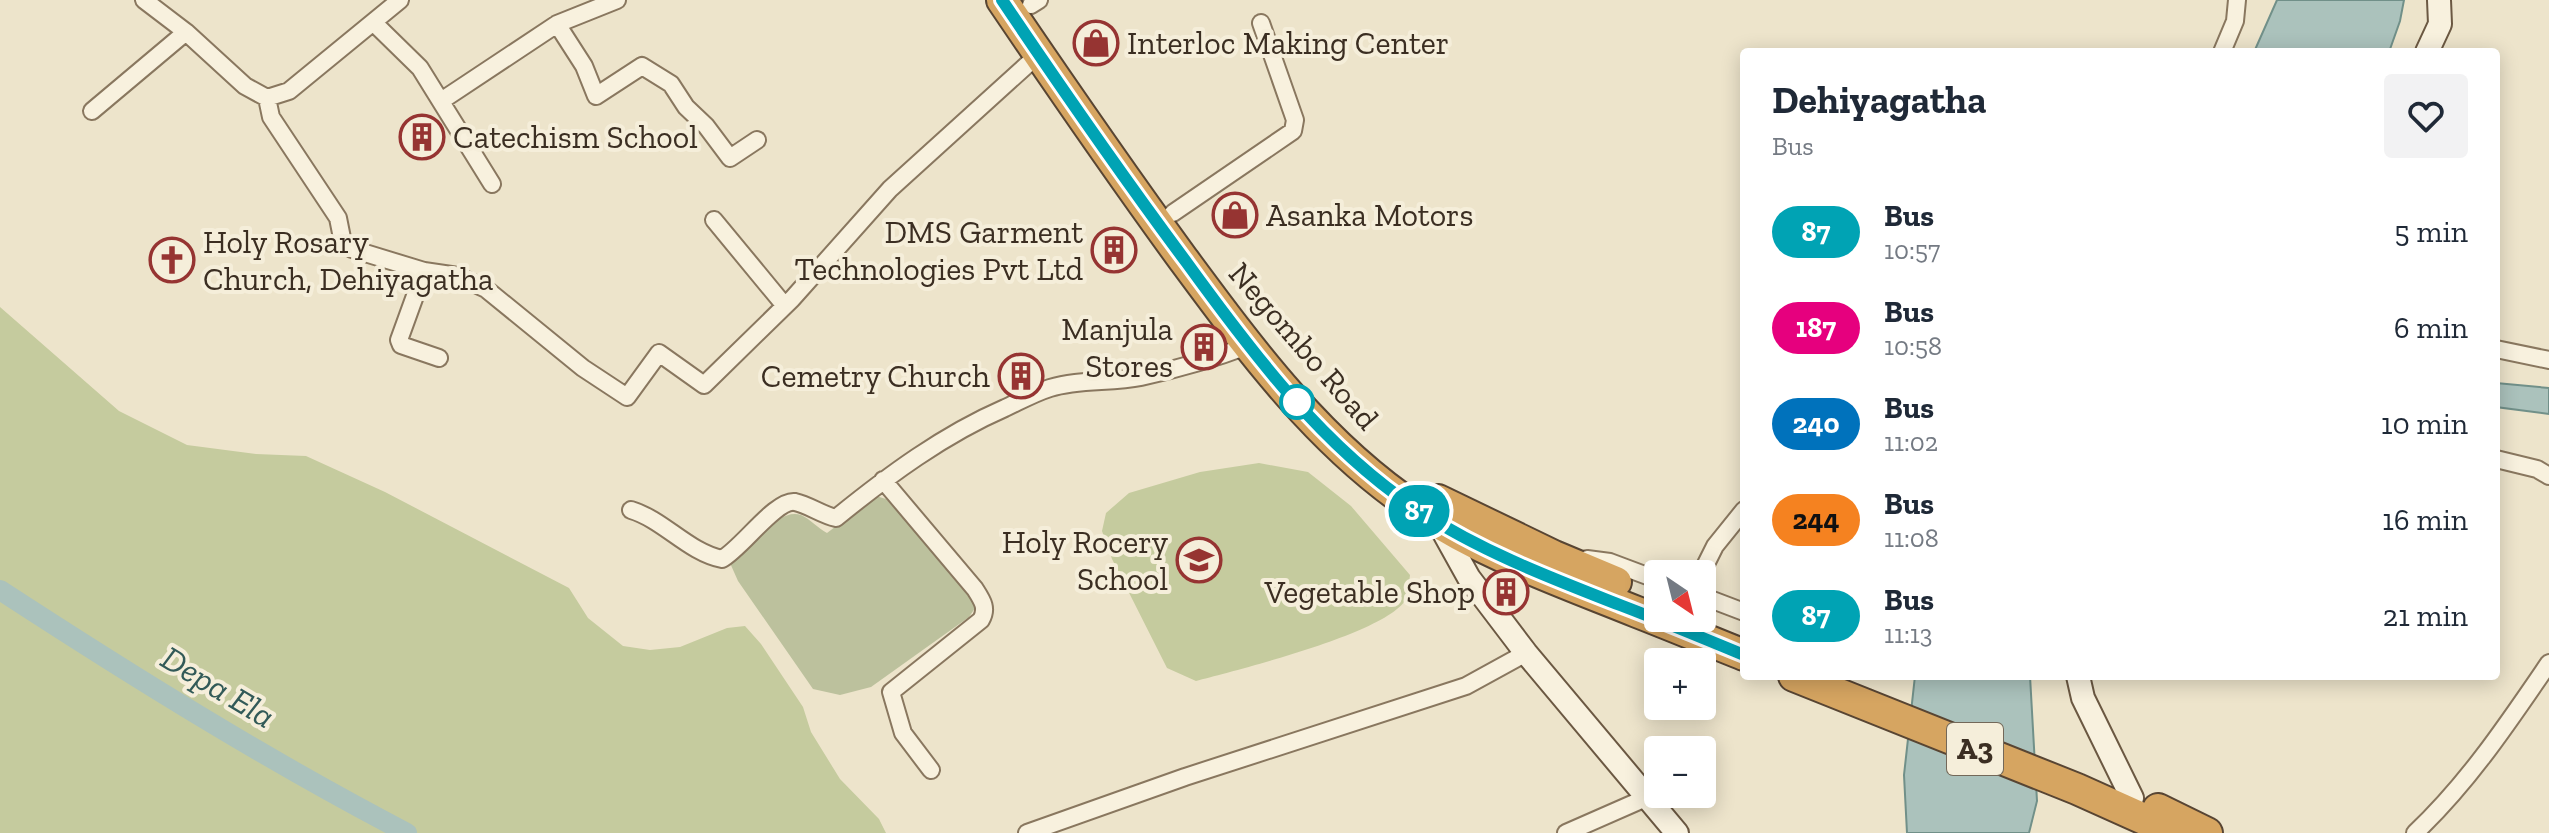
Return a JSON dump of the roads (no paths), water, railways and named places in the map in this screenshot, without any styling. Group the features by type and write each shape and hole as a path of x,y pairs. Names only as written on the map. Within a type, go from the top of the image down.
{"highway":[{"name":"Negombo Road","path":"1025,1 1039,54 1247,346 1324,432 1384,484 1438,522 1549,577 1740,653"},
{"name":"Negombo Road","path":"1025,1 1261,334 1297,376 1362,440 1448,506 1644,594"},
{"path":"1716,624 1740,634"},
{"name":"A3","path":"1807,680 1877,701 2079,783 2175,833"},
{"name":"A3","path":"1845,680 1877,701"},
{"name":"A3","path":"2079,783 2132,798 2207,833"}],"street":[{"path":"144,0 186,32 245,86 267,98 289,91 400,0"},
{"path":"441,101 557,24 617,0"},
{"path":"2224,48 2235,21 2237,0"},
{"path":"2429,48 2440,24 2439,0"},
{"path":"373,22 420,68 492,184"},
{"path":"1173,213 1293,131 1295,120 1261,23"},
{"path":"557,24 584,66 596,96 642,66 671,84 686,107 706,126 730,158 757,140"},
{"path":"92,111 186,32"},
{"path":"267,98 271,117 338,218 343,243 352,249 424,271 458,276 486,289 583,368 627,397 659,353 704,385 785,306 890,189 1039,54"},
{"path":"714,220 785,306"},
{"path":"424,271 399,340 409,349 439,358"},
{"path":"631,510 674,532 711,557 722,559 746,541 781,505 797,503 836,518 883,480 982,417 1040,392 1071,383 1141,377 1202,362 1247,346"},
{"path":"2500,350 2549,360"},
{"path":"2500,460 2537,469 2549,476"},
{"path":"883,480 975,589 984,605 981,620 891,692 903,733 931,770"},
{"path":"1426,492 1438,522 1469,578 1526,653 1644,792"},
{"path":"1708,560 1715,546 1740,515"},
{"path":"1554,556 1610,562 1644,575"},
{"path":"1716,601 1740,610"},
{"path":"1027,833 1185,777 1466,686 1526,653"},
{"path":"2415,833 2484,758 2549,663"},
{"path":"2079,680 2083,698 2132,798"},
{"path":"1566,833 1644,799"},
{"path":"1657,808 1677,833"}],"water":[{"path":"2277,0 2404,0 2390,48 2256,48"},
{"path":"2500,383 2549,388 2549,414 2500,408"},
{"path":"1915,680 2030,680 2037,801 2029,833 1907,833 1904,775"}],"waterway":[{"name":"Depa Ela","path":"0,590 200,716 407,833"}],"place":[{"name":"Interloc Making Center","path":"1096,43"},
{"name":"Catechism School","path":"422,137"},
{"name":"Asanka Motors","path":"1235,215"},
{"name":"DMS Garment Technologies Pvt Ltd","path":"1114,250"},
{"name":"Holy Rosary Church, Dehiyagatha","path":"172,260"},
{"name":"Manjula Stores","path":"1204,347"},
{"name":"Cemetry Church","path":"1021,376"},
{"name":"Holy Rocery School","path":"1199,560"},
{"name":"Vegetable Shop","path":"1506,592"}]}
